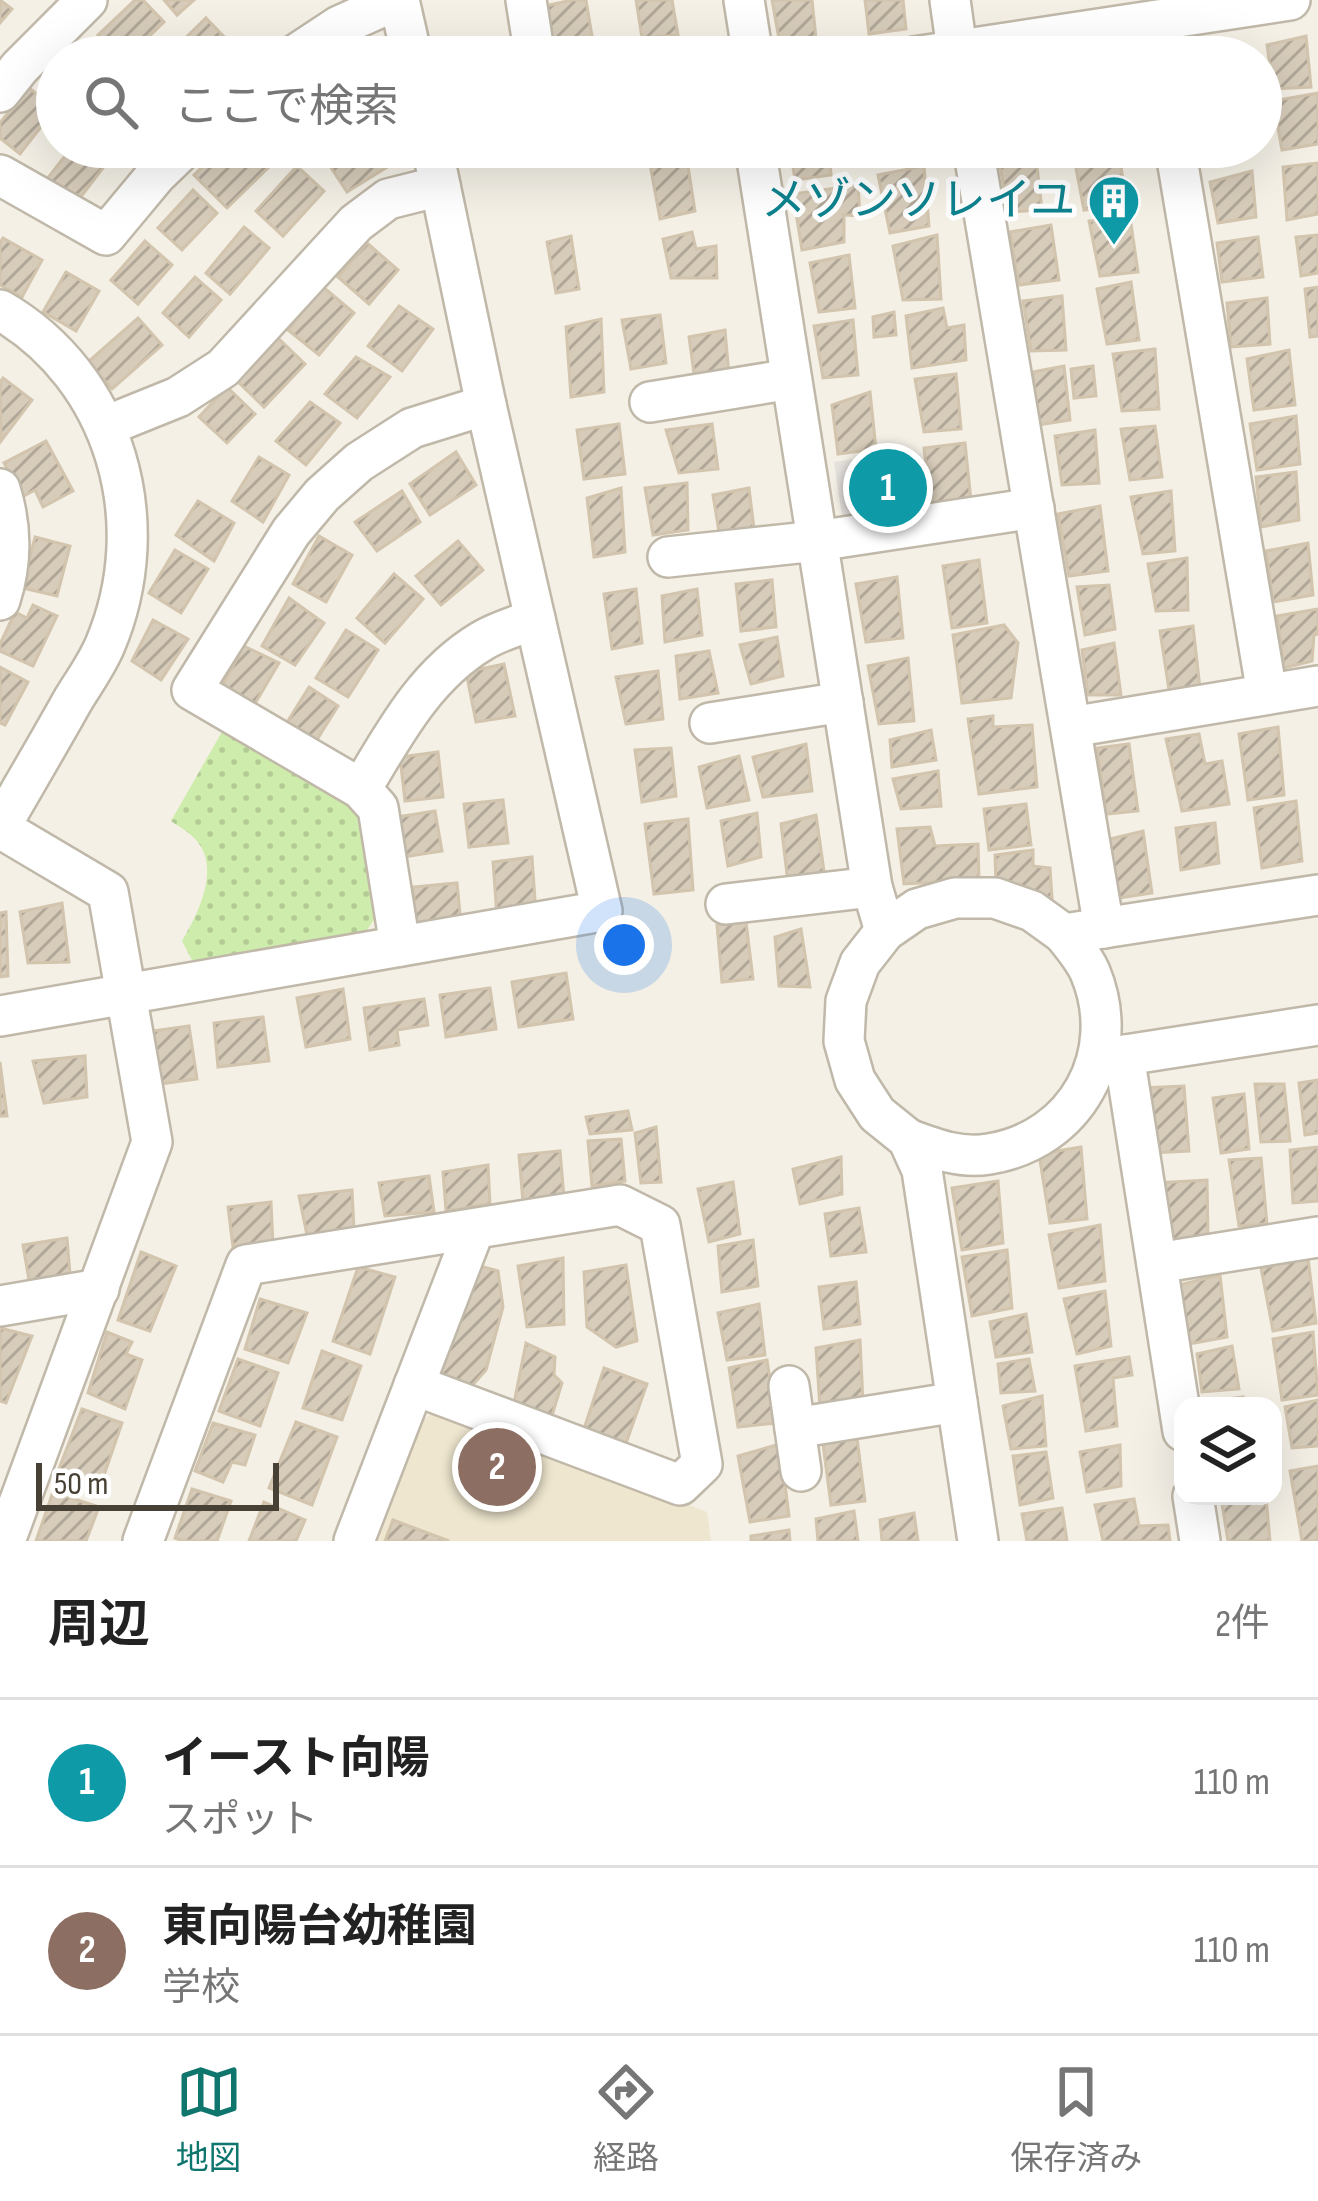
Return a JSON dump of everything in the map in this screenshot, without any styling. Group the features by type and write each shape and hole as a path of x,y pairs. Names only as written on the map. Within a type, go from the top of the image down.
{"street":[{"path":"51,36 87,0"},
{"path":"324,36 398,0 407,36"},
{"path":"526,0 532,36"},
{"path":"744,0 750,36"},
{"path":"950,0 955,36"},
{"path":"1167,36 1290,0"},
{"path":"0,92 36,51"},
{"path":"0,175 106,236 163,168"},
{"path":"0,1016 602,911 436,168"},
{"path":"758,168 872,887 885,932"},
{"path":"977,168 1104,928"},
{"path":"1179,168 1267,694"},
{"path":"106,426 178,397 223,368 356,223 388,199 440,186"},
{"path":"0,310 28,326 74,371 106,426 127,504 125,580 105,645 0,828 108,892 152,1142 4,1541"},
{"path":"650,402 791,379"},
{"path":"400,946 378,808 362,789 191,690 291,532 322,495 359,462 412,428 486,405"},
{"path":"0,490 7,511 10,556 0,600"},
{"path":"668,557 818,541 1034,508"},
{"path":"362,789 400,723 438,675 483,640 535,619"},
{"path":"1071,727 1318,686"},
{"path":"710,723 843,702"},
{"path":"726,904 872,887"},
{"path":"1064,934 1318,895"},
{"path":"1178,1397 1156,1263 1112,1057 1101,1010 1089,969 1064,934 1032,910 994,898 955,898 917,909 885,932 860,963 846,1000 844,1041 855,1080 877,1114 908,1138 946,1153 986,1155 1026,1144 1059,1122 1112,1057 1318,1025"},
{"path":"908,1138 922,1170 977,1541"},
{"path":"142,1541 246,1265 620,1205 660,1226 702,1464 680,1485 414,1385"},
{"path":"354,1541 474,1230"},
{"path":"1156,1263 1318,1237"},
{"path":"0,1306 99,1289"},
{"path":"789,1386 801,1471"},
{"path":"795,1428 957,1402"},
{"path":"1194,1505 1200,1541"}],"shaded area":[{"path":"853,459 861,515 842,517 834,462"},
{"path":"441,1407 707,1512 711,1541 374,1541 420,1422"}],"green space":[{"path":"223,730 346,800 363,824 377,915 361,939 196,968 182,941 205,890 207,863 195,839 171,821"}],"building":[{"path":"0,0 12,9 0,23"},
{"path":"135,0 143,0 164,22 150,36 98,35"},
{"path":"164,0 194,0 177,15"},
{"path":"586,0 592,36 548,36 545,6"},
{"path":"636,0 672,0 678,35 642,36"},
{"path":"772,0 812,0 816,36 778,36"},
{"path":"865,0 903,0 906,29 869,34"},
{"path":"206,18 223,36 188,36"},
{"path":"1306,36 1311,87 1282,89 1282,42"},
{"path":"28,87 36,94 36,133 20,154 0,138 0,123"},
{"path":"1318,93 1318,144 1282,150 1282,99"},
{"path":"1318,163 1318,214 1287,220 1283,167"},
{"path":"56,168 103,168 77,202 47,179"},
{"path":"201,168 268,168 227,208 194,175"},
{"path":"295,168 324,191 283,236 256,211"},
{"path":"331,168 386,168 347,192"},
{"path":"651,168 688,168 695,211 660,219"},
{"path":"793,168 830,168 831,175 795,180"},
{"path":"924,168 929,226 890,233 878,175"},
{"path":"1000,168 1037,168 1042,210 1008,212"},
{"path":"1076,168 1121,168 1126,205 1084,210"},
{"path":"1252,171 1256,217 1218,223 1210,182"},
{"path":"858,185 860,216 844,215 844,242 802,250 793,194"},
{"path":"193,190 217,213 182,250 158,228"},
{"name":"メゾンソレイユ","path":"1130,217 1138,272 1100,276 1089,221"},
{"path":"1051,225 1059,280 1019,285 1010,232"},
{"path":"244,227 269,248 230,294 206,273"},
{"path":"692,232 696,249 716,246 717,278 671,278 663,239"},
{"path":"937,235 941,299 903,300 893,246"},
{"path":"1318,235 1318,273 1301,276 1296,237"},
{"path":"571,236 579,289 556,293 547,242"},
{"path":"1258,237 1263,277 1222,282 1217,243"},
{"path":"3,238 42,260 22,297 0,285"},
{"path":"145,241 172,265 138,304 111,280"},
{"path":"367,243 398,270 369,304 338,277"},
{"path":"849,255 855,308 819,312 810,263"},
{"path":"66,272 99,291 76,331 43,312"},
{"path":"195,277 221,300 189,337 163,313"},
{"path":"1131,282 1139,340 1107,344 1097,289"},
{"path":"323,287 354,313 319,355 288,330"},
{"path":"1318,287 1318,336 1310,337 1305,289"},
{"path":"1062,296 1066,350 1031,351 1023,301"},
{"path":"1267,298 1270,344 1231,347 1227,303"},
{"path":"399,306 433,329 402,371 368,346"},
{"path":"943,308 947,328 964,325 966,360 912,368 906,316"},
{"path":"894,312 896,335 874,337 873,317"},
{"path":"660,315 666,363 631,369 622,320"},
{"path":"138,318 162,345 112,389 88,362"},
{"path":"601,319 604,392 571,397 566,327"},
{"path":"853,320 858,375 823,378 814,326"},
{"path":"725,330 729,375 695,381 689,337"},
{"path":"277,337 305,364 264,407 236,380"},
{"path":"1155,349 1159,409 1122,411 1113,354"},
{"path":"1289,350 1295,405 1254,410 1247,359"},
{"path":"356,357 390,377 357,418 325,394"},
{"path":"1064,366 1070,420 1038,425 1033,372"},
{"path":"1093,366 1096,396 1074,398 1071,369"},
{"path":"956,374 961,429 924,432 915,379"},
{"path":"3,378 32,400 1,441 0,382"},
{"path":"227,387 255,414 227,443 199,417"},
{"path":"870,392 876,449 838,454 832,405"},
{"path":"310,402 340,423 306,465 276,441"},
{"path":"1296,416 1300,464 1257,470 1250,424"},
{"path":"619,424 625,474 584,479 577,430"},
{"path":"712,424 718,469 679,473 666,430"},
{"path":"1155,426 1162,477 1130,480 1121,429"},
{"path":"1095,430 1099,483 1062,485 1055,436"},
{"path":"46,441 73,491 43,507 35,490 22,497 4,463"},
{"path":"965,443 971,501 931,506 924,448"},
{"path":"456,452 476,485 430,515 410,484"},
{"path":"259,457 289,475 263,522 232,501"},
{"path":"907,457 916,513 867,521 860,462"},
{"path":"1296,472 1299,520 1261,527 1256,477"},
{"path":"687,483 688,530 653,535 645,488"},
{"path":"621,488 625,552 594,557 587,498"},
{"path":"749,488 755,537 720,538 713,495"},
{"path":"402,491 420,522 377,551 355,522"},
{"path":"1171,491 1175,551 1143,554 1131,497"},
{"path":"198,501 234,523 214,561 176,535"},
{"path":"1100,506 1108,571 1069,576 1058,514"},
{"path":"319,536 352,555 326,602 293,584"},
{"path":"35,537 70,546 57,596 22,588"},
{"path":"458,541 483,570 441,605 416,576"},
{"path":"1308,543 1313,595 1273,602 1266,551"},
{"path":"175,550 208,569 181,613 149,593"},
{"path":"1187,558 1188,610 1156,611 1148,564"},
{"path":"979,560 987,623 952,628 943,566"},
{"path":"394,574 423,599 385,643 357,618"},
{"path":"897,577 903,638 866,642 856,584"},
{"path":"772,580 776,627 741,631 736,584"},
{"path":"1109,585 1115,629 1085,635 1077,587"},
{"path":"636,589 642,643 612,649 604,594"},
{"path":"697,589 702,635 665,642 662,596"},
{"path":"289,598 324,623 295,665 262,646"},
{"path":"33,605 57,616 33,666 0,651 0,644 15,612 27,618"},
{"path":"1318,609 1312,661 1284,668 1277,616"},
{"path":"153,620 188,639 161,680 132,661"},
{"path":"1004,625 1018,643 1011,698 962,703 953,635"},
{"path":"1193,626 1200,688 1169,690 1160,631"},
{"path":"346,630 378,650 348,697 316,678"},
{"path":"777,637 783,676 751,684 740,645"},
{"path":"1114,643 1121,695 1088,695 1082,650"},
{"path":"244,646 279,663 253,707 220,689"},
{"path":"709,651 718,693 680,699 676,656"},
{"path":"908,658 914,721 879,724 868,666"},
{"path":"504,664 515,716 476,722 466,672"},
{"path":"0,667 28,682 5,725 0,723"},
{"path":"658,671 663,719 626,724 616,677"},
{"path":"309,687 338,706 310,751 281,732"},
{"path":"993,716 993,727 1032,725 1037,787 979,794 968,719"},
{"path":"1278,727 1284,795 1248,800 1239,734"},
{"path":"931,730 936,760 892,767 890,740"},
{"path":"1199,734 1205,764 1222,761 1229,804 1182,811 1166,739"},
{"path":"806,744 812,791 763,797 753,757"},
{"path":"1129,744 1138,811 1106,814 1097,748"},
{"path":"671,748 676,796 642,802 635,750"},
{"path":"438,752 443,797 405,801 400,757"},
{"path":"739,756 749,800 707,808 699,767"},
{"path":"938,771 941,806 901,809 893,779"},
{"path":"503,800 508,843 469,847 464,804"},
{"path":"1296,801 1302,861 1262,868 1254,808"},
{"path":"1026,804 1031,845 989,850 984,809"},
{"path":"435,811 442,851 403,857 397,817"},
{"path":"757,813 761,857 728,866 721,821"},
{"path":"816,815 825,878 788,883 781,824"},
{"path":"688,819 693,890 654,894 645,824"},
{"path":"1215,823 1219,863 1181,870 1176,828"},
{"path":"930,827 935,846 978,844 979,880 904,884 897,829"},
{"path":"1143,831 1152,893 1112,899 1106,840"},
{"path":"1033,850 1033,866 1050,868 1052,898 996,887 995,855"},
{"path":"532,857 536,914 497,916 493,862"},
{"path":"457,883 461,923 416,927 413,887"},
{"path":"62,903 69,962 28,963 20,912"},
{"path":"6,912 8,976 0,977 0,913"},
{"path":"746,922 753,979 722,982 717,925"},
{"path":"801,929 810,987 779,986 775,937"},
{"path":"566,973 573,1019 519,1027 512,982"},
{"path":"490,988 496,1029 446,1037 440,995"},
{"path":"343,989 350,1039 306,1047 297,998"},
{"path":"424,999 428,1025 397,1030 399,1045 370,1050 364,1008"},
{"path":"263,1017 269,1061 218,1067 214,1023"},
{"path":"189,1026 197,1079 160,1084 153,1031"},
{"path":"85,1056 87,1097 44,1103 33,1061"},
{"path":"0,1062 7,1116 0,1116"},
{"path":"1318,1080 1318,1133 1305,1135 1299,1083"},
{"path":"1255,1084 1284,1084 1290,1141 1261,1142"},
{"path":"1184,1086 1189,1151 1151,1153 1141,1088"},
{"path":"1244,1094 1249,1149 1221,1153 1213,1098"},
{"path":"628,1111 632,1130 590,1134 586,1117"},
{"path":"656,1127 661,1182 641,1183 635,1133"},
{"path":"621,1139 625,1181 592,1186 588,1141"},
{"path":"1081,1147 1087,1219 1050,1223 1039,1154"},
{"path":"1318,1147 1318,1201 1293,1203 1290,1150"},
{"path":"560,1151 564,1197 523,1202 519,1155"},
{"path":"841,1157 842,1194 800,1204 793,1169"},
{"path":"1261,1158 1267,1224 1239,1226 1229,1160"},
{"path":"488,1165 490,1204 446,1211 443,1172"},
{"path":"429,1176 434,1212 385,1216 379,1183"},
{"path":"1207,1180 1208,1236 1163,1241 1155,1183"},
{"path":"998,1181 1003,1243 962,1250 952,1188"},
{"path":"733,1182 740,1234 709,1242 698,1189"},
{"path":"352,1190 354,1229 307,1235 299,1196"},
{"path":"271,1202 273,1245 233,1247 228,1207"},
{"path":"859,1208 866,1252 831,1256 825,1214"},
{"path":"1100,1225 1105,1281 1059,1288 1049,1235"},
{"path":"67,1238 70,1274 29,1280 23,1245"},
{"path":"753,1240 758,1286 722,1292 718,1246"},
{"path":"1007,1250 1012,1308 972,1316 962,1257"},
{"path":"141,1252 176,1266 150,1331 118,1320"},
{"path":"563,1258 564,1324 527,1327 518,1266"},
{"path":"1308,1258 1316,1323 1273,1331 1261,1268"},
{"path":"476,1265 498,1271 503,1307 486,1370 468,1390 437,1380"},
{"path":"626,1265 637,1341 616,1347 587,1327 584,1272"},
{"path":"358,1267 395,1277 370,1354 333,1341"},
{"path":"1220,1275 1227,1337 1189,1344 1179,1285"},
{"path":"856,1282 860,1324 824,1329 819,1287"},
{"path":"1105,1291 1111,1346 1077,1354 1064,1299"},
{"path":"260,1299 307,1313 288,1363 245,1349"},
{"path":"759,1304 765,1355 727,1360 718,1313"},
{"path":"1026,1314 1032,1352 996,1357 990,1322"},
{"path":"0,1328 32,1336 6,1403 0,1401"},
{"path":"107,1332 132,1342 126,1354 142,1360 125,1409 88,1393"},
{"path":"1313,1332 1318,1395 1282,1400 1273,1339"},
{"path":"860,1340 863,1402 820,1408 816,1348"},
{"path":"526,1343 555,1357 554,1375 562,1383 550,1422 513,1408"},
{"path":"1232,1346 1239,1389 1202,1392 1197,1354"},
{"path":"322,1351 361,1366 342,1420 303,1408"},
{"path":"1129,1357 1132,1375 1113,1378 1117,1426 1086,1431 1075,1366"},
{"path":"238,1359 278,1373 260,1426 219,1411"},
{"path":"1029,1359 1035,1391 1001,1393 998,1364"},
{"path":"767,1360 777,1423 738,1427 729,1368"},
{"path":"604,1368 647,1384 624,1449 583,1432"},
{"path":"1042,1396 1046,1446 1011,1449 1003,1406"},
{"path":"1318,1400 1318,1446 1292,1448 1285,1407"},
{"path":"82,1409 122,1423 100,1487 57,1474"},
{"path":"296,1422 337,1437 312,1505 269,1488"},
{"path":"213,1423 255,1435 245,1465 232,1462 223,1482 195,1471"},
{"path":"857,1438 865,1501 831,1505 823,1444"},
{"path":"780,1444 789,1516 750,1522 738,1456"},
{"path":"1120,1445 1121,1486 1087,1492 1080,1452"},
{"path":"1046,1452 1053,1498 1020,1505 1013,1456"},
{"path":"1318,1466 1318,1541 1302,1541 1290,1471"},
{"path":"192,1489 231,1501 217,1541 175,1538"},
{"path":"53,1492 99,1507 86,1541 36,1541"},
{"path":"1134,1499 1139,1526 1168,1525 1170,1541 1103,1541 1095,1505"},
{"path":"264,1502 305,1520 296,1541 249,1541"},
{"path":"1222,1505 1267,1505 1270,1541 1228,1541"},
{"path":"1062,1508 1067,1541 1027,1541 1022,1514"},
{"path":"854,1511 858,1541 818,1541 816,1519"},
{"path":"914,1513 918,1541 882,1541 880,1520"},
{"path":"393,1520 449,1541 385,1541"},
{"path":"789,1530 790,1541 751,1541 751,1536"}],"place":[{"name":"メゾンソレイユ","path":"1114,247"},
{"name":"イースト向陽","path":"888,488"},
{"name":"東向陽台幼稚園","path":"497,1467"}]}
